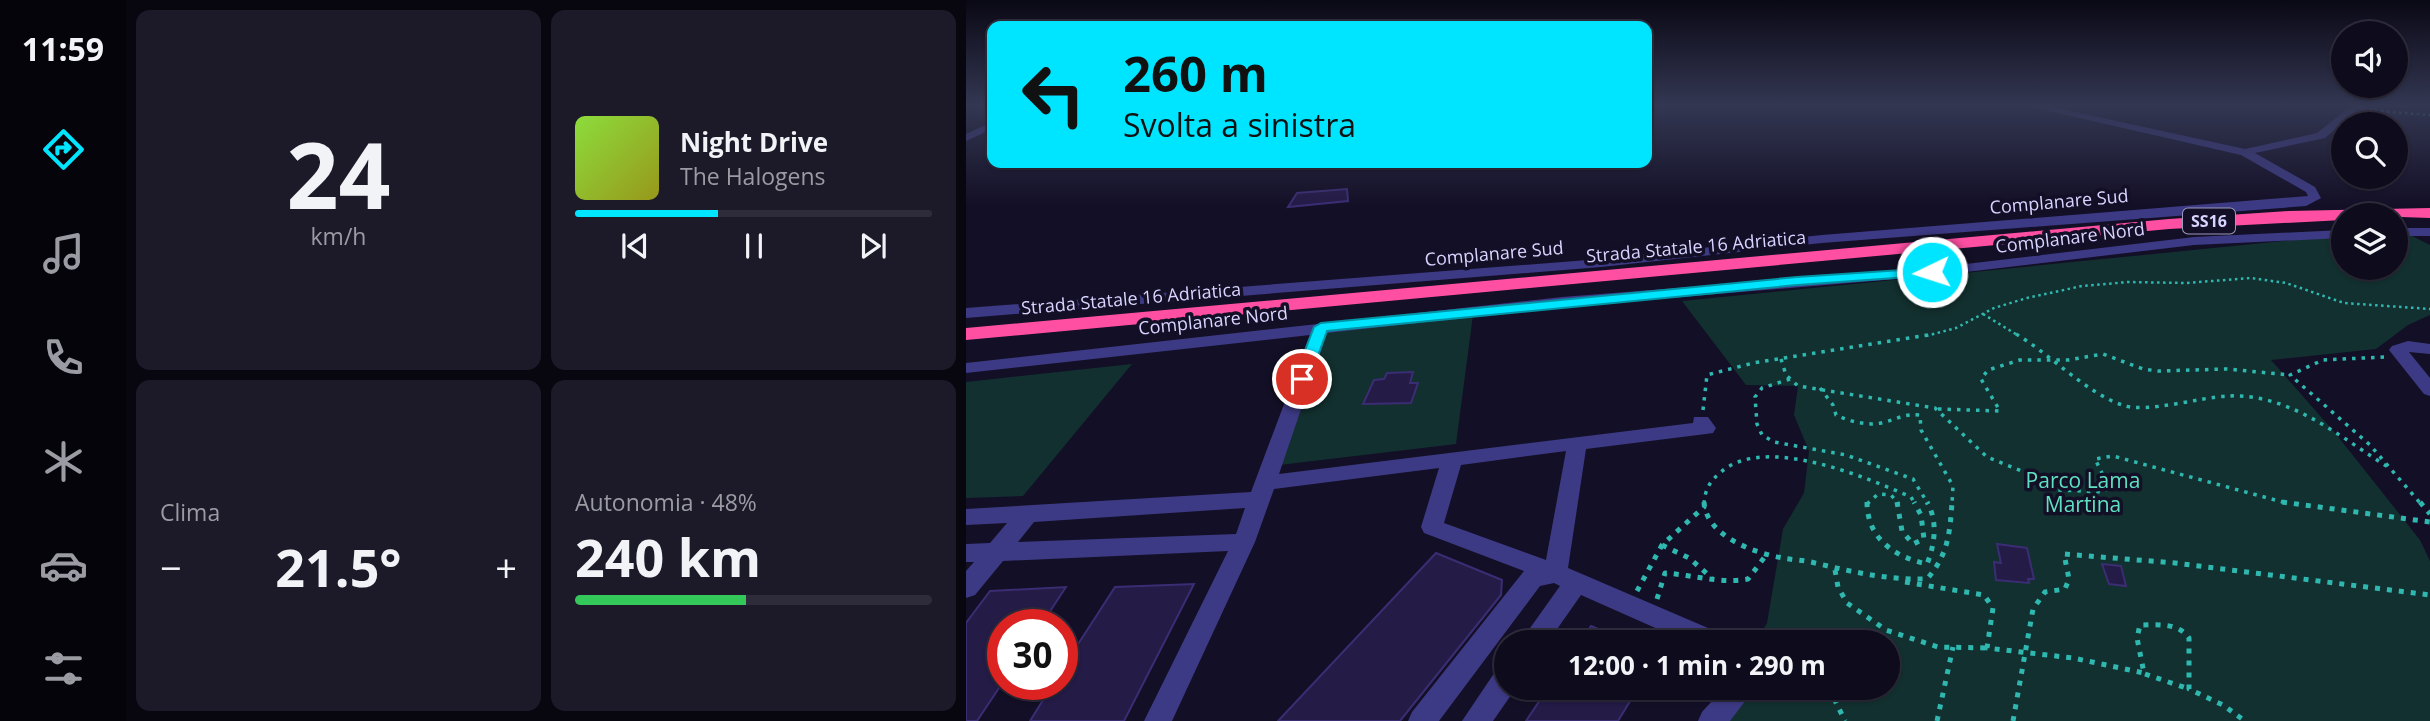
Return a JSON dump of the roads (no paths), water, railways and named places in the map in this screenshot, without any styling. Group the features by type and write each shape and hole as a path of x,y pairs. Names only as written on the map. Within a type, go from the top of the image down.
{"highway":[{"name":"Strada Statale 16 Adriatica","path":"966,334 2169,223 2289,216 2430,213"},
{"path":"2408,226 2430,220"},
{"name":"Strada Statale 16 Adriatica","path":"966,343 2175,232 2331,223"}],"street":[{"path":"2183,139 2245,152 2308,139"},
{"name":"Complanare Sud","path":"966,313 1587,265 1822,239 2305,202 2315,198 2311,190 2245,152"},
{"path":"2408,229 2430,232"},
{"path":"2408,231 2430,240"},
{"name":"Complanare Nord","path":"966,368 1321,327 1797,281 1932,272 2194,242 2331,235"},
{"path":"1158,721 1244,542 1321,327"},
{"path":"2430,349 2398,349 2430,390"},
{"path":"966,517 1028,514 1261,491 1452,459 1706,428 1701,421"},
{"path":"1539,630 1565,578 1577,443"},
{"path":"1452,459 1432,527 1565,578 1685,630"},
{"path":"966,587 1028,514"},
{"path":"966,553 1244,542"},
{"path":"1422,721 1532,578 1565,578"},
{"path":"1476,721 1494,696"},
{"path":"1712,721 1730,700"}],"park label":[{"name":"Parco Lama Martina","path":"2083,492"}]}
